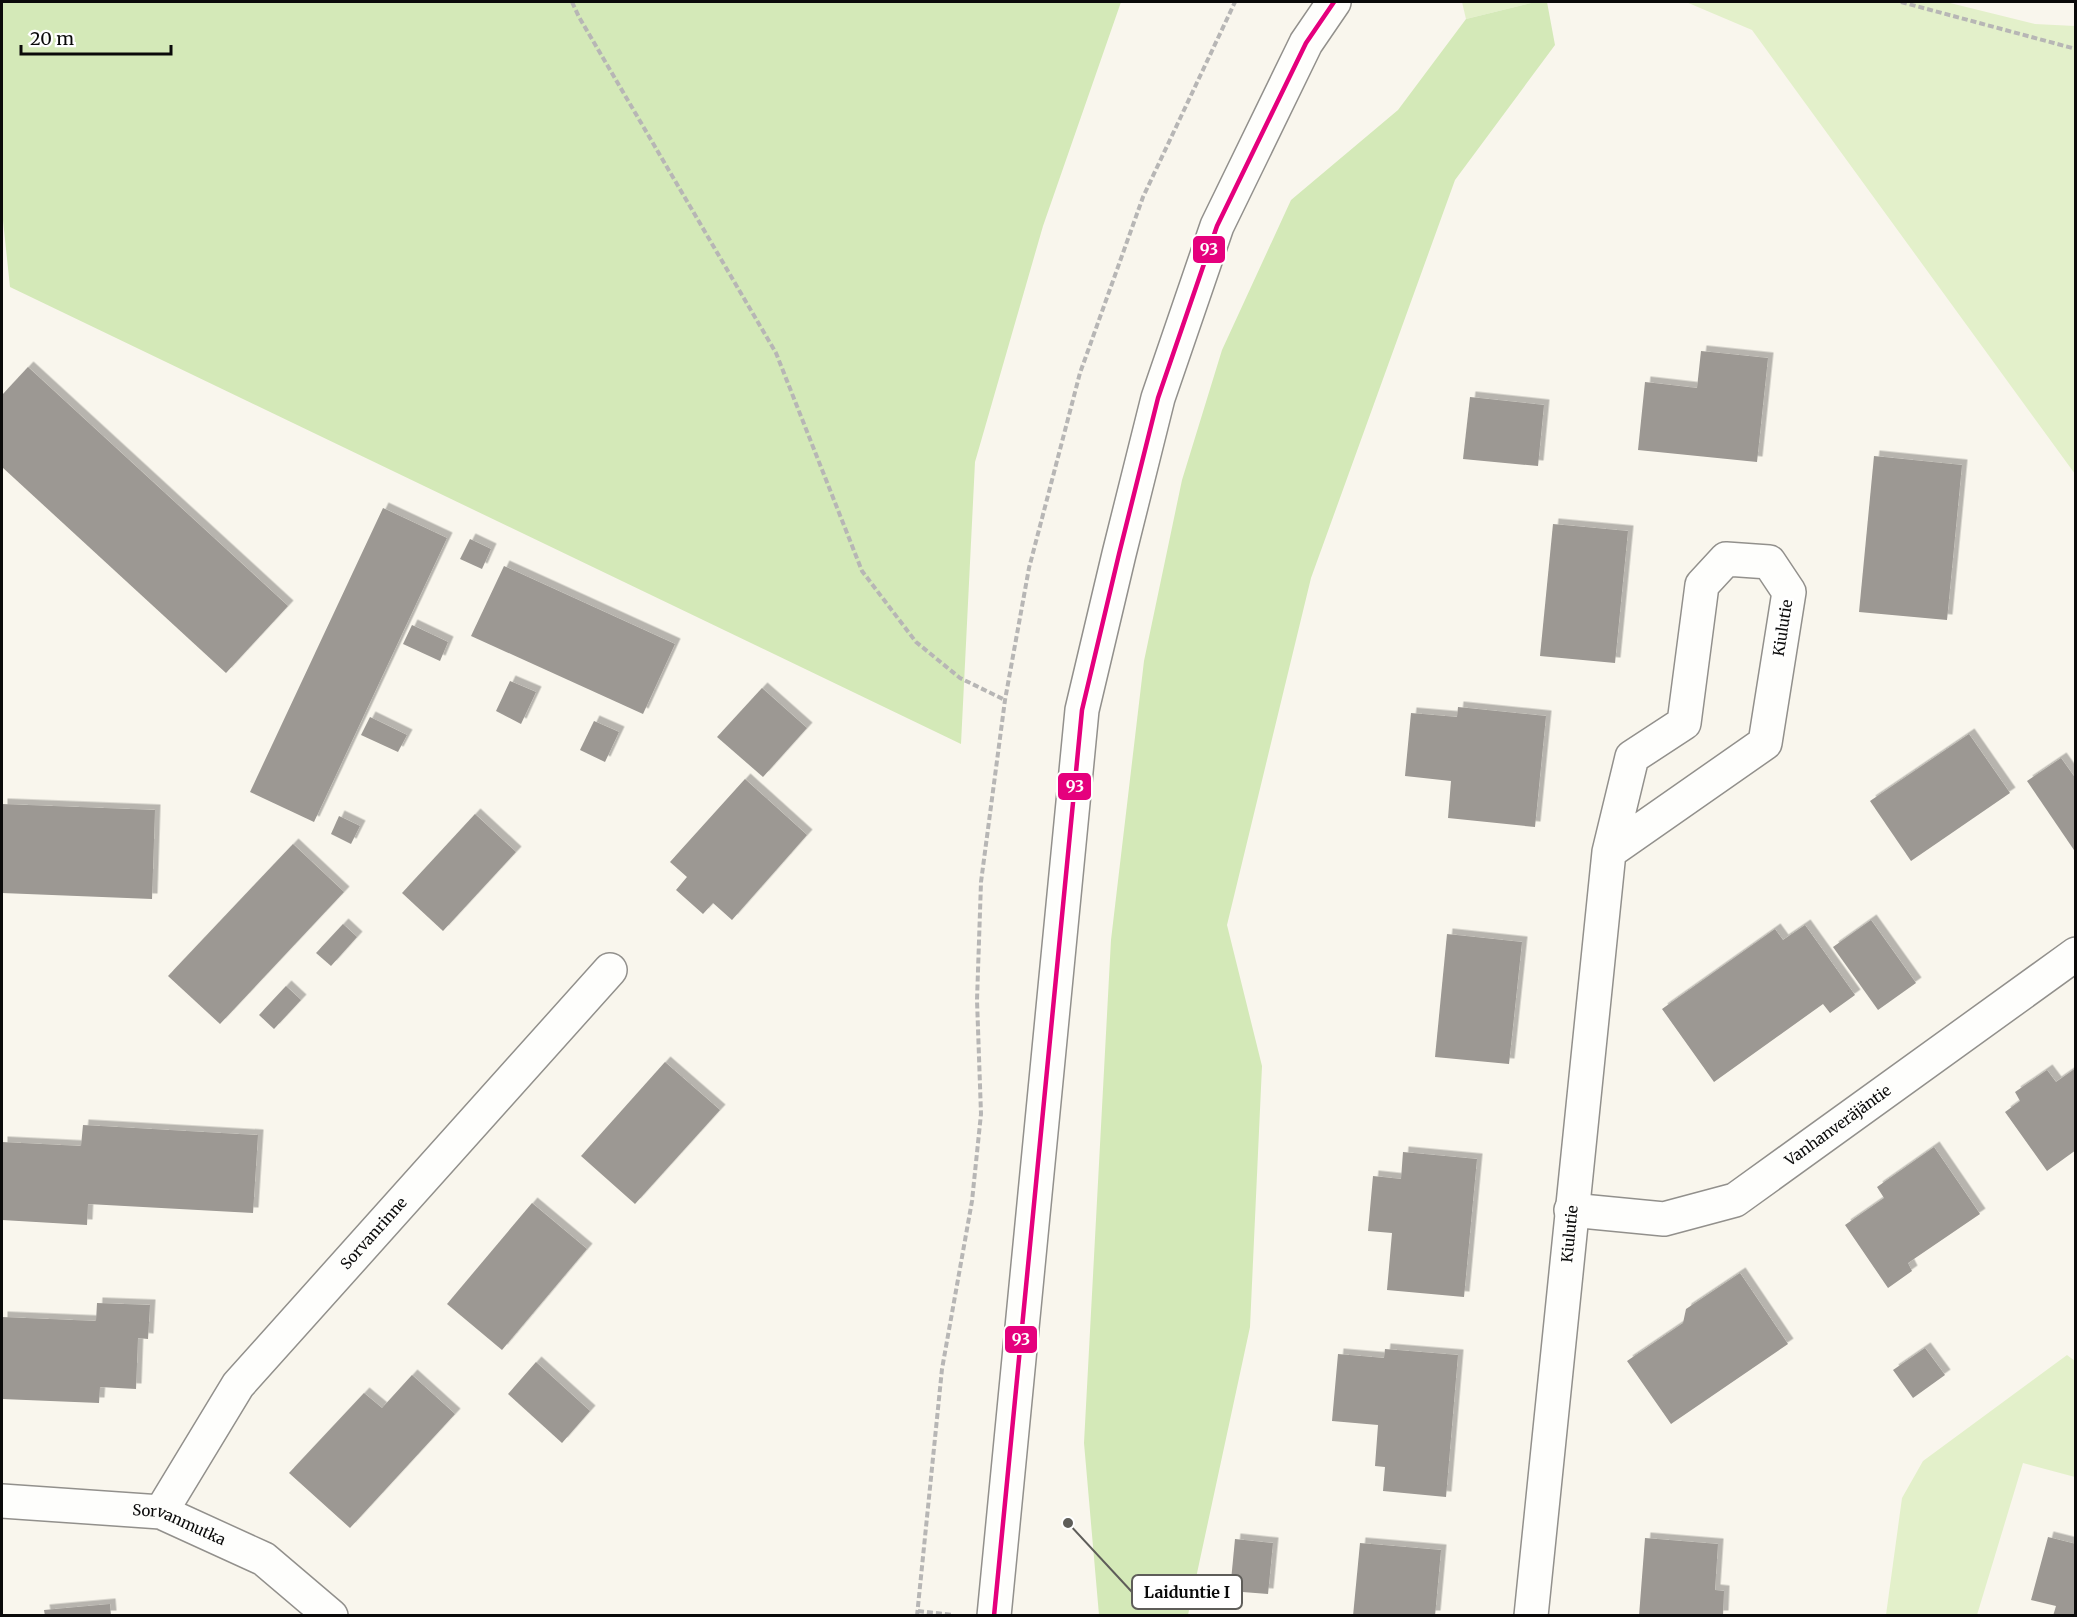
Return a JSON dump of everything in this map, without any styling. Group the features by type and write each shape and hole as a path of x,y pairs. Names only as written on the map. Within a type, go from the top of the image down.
{"street":[{"path":"994,1616 1082,710 1158,399 1217,226 1306,43 1334,2"},
{"name":"Kiulutie","path":"1531,1616 1609,852 1632,757 1684,723 1702,585 1726,559 1768,562 1789,592 1765,743 1609,852"},
{"name":"Vanhanveräjäntie","path":"1572,1210 1664,1219 1735,1200 2076,954"},
{"name":"Sorvanrinne","path":"160,1512 238,1385 610,970"},
{"name":"Sorvanmutka","path":"2,1501 160,1512 264,1559 331,1616"}],"path":[{"path":"572,2 776,353 862,571 916,642 960,678 1005,700"},
{"path":"960,1616 918,1613 942,1369 972,1201 981,1114 977,1000 981,882 1005,700 1029,568 1080,373 1143,197 1234,2"},
{"path":"1901,2 2076,49"}],"green space":[{"path":"2,2 1121,2 1043,226 975,462 961,744 10,287 2,211"},
{"path":"1462,2 1535,2 1466,19"},
{"path":"1535,2 1547,2 1555,45 1455,180 1311,578 1227,925 1262,1066 1250,1327 1188,1615 1099,1615 1084,1443 1111,940 1144,661 1182,480 1222,350 1291,200 1398,110 1466,19"},
{"path":"1686,2 1946,2 2035,24 2075,26 2075,474 1752,30"},
{"path":"2067,1355 2075,1361 2075,1477 2023,1463 1977,1615 1886,1615 1902,1498 1923,1461"}],"building":[{"path":"1701,351 1768,358 1757,462 1638,450 1645,382 1697,388"},
{"path":"28,367 288,606 226,673 2,467 2,395"},
{"path":"1470,397 1544,405 1538,466 1463,459"},
{"path":"1874,456 1962,465 1947,620 1859,612"},
{"path":"383,508 447,538 314,822 250,792"},
{"path":"1553,524 1628,531 1615,663 1540,656"},
{"path":"470,539 491,549 482,569 460,559"},
{"path":"504,566 675,644 643,714 471,636"},
{"path":"412,625 448,642 440,661 403,644"},
{"path":"510,681 536,692 521,724 496,711"},
{"path":"762,688 807,728 763,777 717,737"},
{"path":"1458,707 1546,716 1535,827 1448,818 1451,781 1405,776 1411,713 1457,717"},
{"path":"370,717 407,735 398,752 361,735"},
{"path":"594,721 619,732 605,762 580,750"},
{"path":"1969,734 2010,793 1911,861 1870,801"},
{"path":"2061,758 2076,779 2076,853 2027,781"},
{"path":"745,779 807,835 732,920 713,903 703,914 676,890 687,877 670,862"},
{"path":"2,804 155,810 152,899 2,893"},
{"path":"475,814 516,852 443,931 402,893"},
{"path":"339,816 360,826 351,844 331,834"},
{"path":"293,844 344,892 220,1024 168,976"},
{"path":"1871,920 1916,983 1878,1010 1833,947"},
{"path":"343,924 357,937 331,966 316,953"},
{"path":"1805,925 1855,995 1830,1013 1823,1004 1714,1082 1662,1009 1775,929 1783,940"},
{"path":"1447,934 1522,942 1509,1064 1435,1057"},
{"path":"286,986 301,1000 274,1029 259,1015"},
{"path":"665,1062 720,1110 635,1204 581,1156"},
{"path":"2076,1068 2076,1150 2047,1171 2005,1112 2020,1101 2015,1092 2047,1070 2056,1082"},
{"path":"83,1125 258,1135 253,1213 88,1204 87,1225 2,1220 2,1142 81,1146"},
{"path":"1934,1147 1980,1214 1908,1263 1912,1271 1888,1288 1845,1225 1884,1198 1877,1187"},
{"path":"1403,1152 1477,1159 1464,1297 1387,1290 1392,1233 1368,1231 1373,1176 1401,1179"},
{"path":"532,1203 587,1249 502,1350 447,1304"},
{"path":"1740,1273 1788,1344 1671,1424 1627,1361 1683,1323 1686,1309"},
{"path":"97,1303 150,1305 148,1339 138,1338 136,1389 100,1387 99,1403 2,1399 2,1317 96,1321"},
{"path":"1925,1348 1945,1375 1913,1398 1893,1370"},
{"path":"1385,1349 1458,1355 1446,1497 1383,1491 1385,1467 1375,1466 1378,1425 1332,1421 1338,1354 1384,1358"},
{"path":"536,1362 590,1411 562,1443 508,1394"},
{"path":"412,1375 455,1414 350,1528 289,1473 364,1393 382,1408"},
{"path":"2048,1537 2076,1544 2076,1616 2053,1616 2056,1606 2031,1600"},
{"path":"1645,1538 1718,1544 1715,1590 1724,1591 1723,1616 1639,1616"},
{"path":"1235,1539 1273,1543 1268,1594 1230,1591"},
{"path":"1360,1543 1441,1550 1435,1616 1353,1616"},
{"path":"110,1604 111,1616 45,1616 44,1610"}],"transit line":[{"name":"93","path":"994,1616 1082,710 1158,398 1217,226 1306,43 1334,2"}],"place":[{"name":"Laiduntie I","path":"1068,1523"}]}
